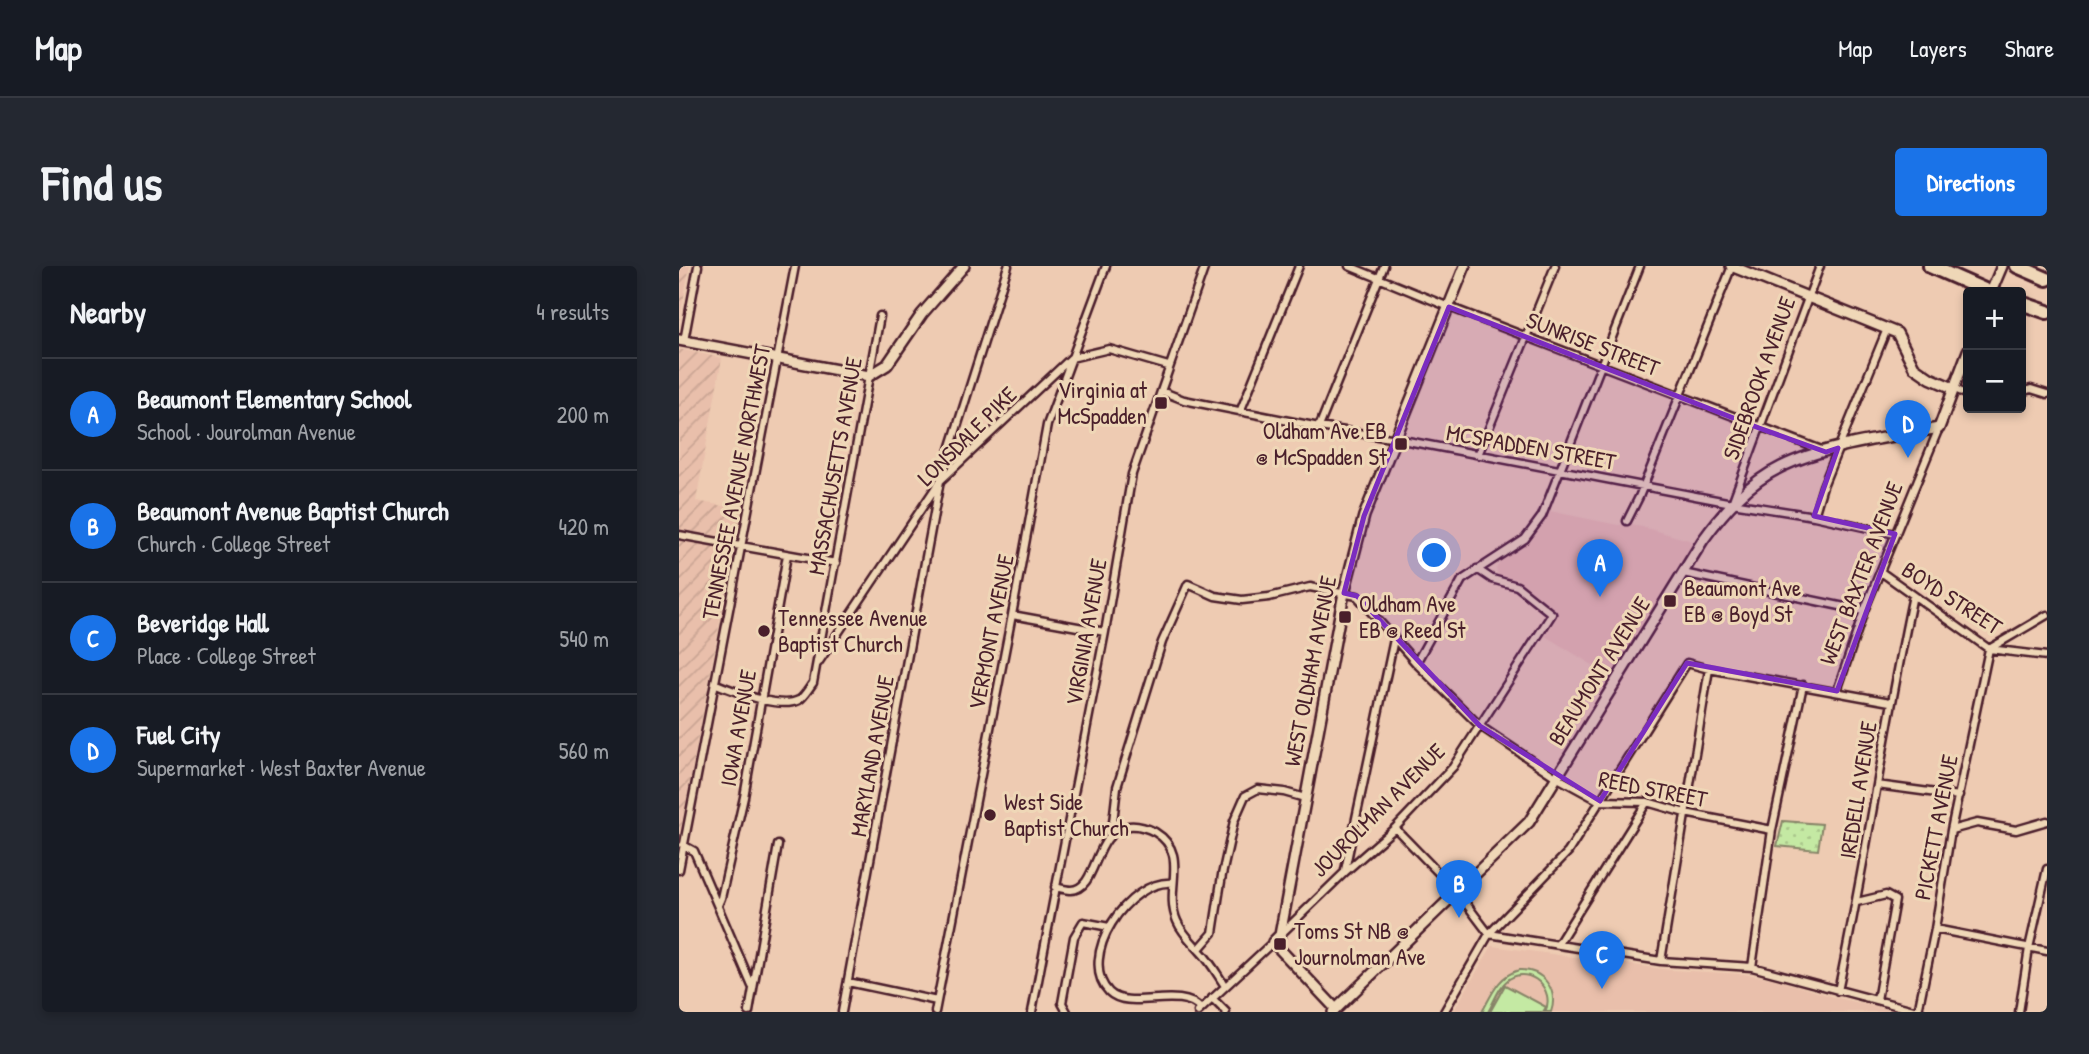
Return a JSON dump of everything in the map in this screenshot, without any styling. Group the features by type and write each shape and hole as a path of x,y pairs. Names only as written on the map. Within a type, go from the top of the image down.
{"highway":[{"path":"1930,266 1978,287"},
{"path":"2017,266 2047,279"},
{"path":"2026,305 2047,312"}],"street":[{"path":"698,266 682,341 869,376 887,365 922,314 964,266"},
{"name":"TENNESSEE AVENUE NORTHWEST","path":"679,870 795,266"},
{"name":"MARYLAND AVENUE","path":"842,1012 940,481 1008,266"},
{"name":"VERMONT AVENUE","path":"935,1012 1047,425 1106,266"},
{"name":"VIRGINIA AVENUE","path":"1032,1012 1105,632 1132,474 1205,266"},
{"path":"1240,412 1299,266"},
{"name":"SUNRISE STREET","path":"1349,266 1826,452"},
{"path":"1319,427 1384,266"},
{"name":"WEST OLDHAM AVENUE","path":"1277,938 1344,593 1364,516 1465,266"},
{"path":"1478,455 1555,266"},
{"path":"1416,663 1462,580 1525,539 1542,516 1640,266"},
{"path":"1627,521 1731,266 1900,336 1910,362 1919,372 1963,392"},
{"name":"SIDEBROOK AVENUE","path":"1731,503 1820,266"},
{"path":"1992,287 2002,266"},
{"name":"MASSACHUSETTS AVENUE","path":"760,699 787,703 800,700 813,683 880,316"},
{"path":"1814,516 1838,448 1887,329"},
{"name":"LONSDALE PIKE","path":"818,663 940,481 1071,358 1109,349 1168,366"},
{"name":"WEST BAXTER AVENUE","path":"1836,691 1864,611 1963,364"},
{"path":"2026,390 2031,388 2047,394"},
{"name":"MCSPADDEN STREET","path":"1161,391 1184,400 1240,412 1814,516 1895,534"},
{"name":"BEAUMONT AVENUE","path":"1336,1011 1529,822 1703,541 1731,503 1764,477 1798,459 1838,448 1939,428"},
{"path":"679,536 836,563"},
{"name":"IOWA AVENUE","path":"718,905 744,796 787,555"},
{"name":"JOUROLMAN AVENUE","path":"1200,1011 1345,872 1395,828 1453,766 1552,614 1517,586 1492,579 1477,569"},
{"name":"BOYD STREET","path":"1881,572 1989,649 2047,656"},
{"path":"1683,573 1864,611"},
{"name":"REED STREET","path":"1112,831 1117,787 1162,642 1188,584 1215,596 1242,600 1269,597 1310,587 1357,596 1416,663 1480,726 1556,777 1599,801 1647,802 1685,813 1772,830"},
{"name":"IREDELL AVENUE","path":"1838,991 1857,902 1890,702 1913,595"},
{"path":"1012,615 1105,632"},
{"path":"1989,649 2047,615"},
{"path":"1345,872 1394,639"},
{"name":"PICKETT AVENUE","path":"1919,1012 1951,830 1989,649"},
{"path":"1444,1012 1489,934 1568,852 1687,663 1890,702"},
{"path":"1661,961 1709,669"},
{"path":"716,684 760,699"},
{"name":"WEST BAXTER AVENUE","path":"1752,967 1772,830 1803,685"},
{"path":"1877,786 1959,796"},
{"path":"1199,950 1213,933 1234,821 1245,796 1258,789 1305,798"},
{"path":"1558,944 1647,802"},
{"path":"1951,830 1977,822 2016,830 2047,821"},
{"path":"1055,887 1077,889 1088,879 1112,831 1138,826 1161,837 1173,851 1175,859 1174,914 1184,934 1225,986"},
{"path":"1395,828 1458,893 1489,934 1661,961 1752,967 1919,1012"},
{"path":"683,845 694,851 753,988"},
{"path":"749,1012 778,845"},
{"path":"2019,1012 2029,948 2047,869"},
{"path":"1173,883 1152,884 1140,891 1117,913 1109,927 1098,964 1102,981 1109,993 1122,999 1180,998 1191,1000 1200,1011"},
{"path":"1857,902 1886,895 1895,900 1877,1000"},
{"path":"1067,1012 1062,1003 1078,927 1083,922 1109,927"},
{"path":"1935,929 2047,951"},
{"path":"1277,938 1336,1011"},
{"path":"848,982 937,1001"},
{"path":"1212,999 1226,1012"}],"highlighted area":[{"path":"1449,307 1759,428 1826,452 1838,448 1814,516 1895,534 1837,691 1687,663 1600,801 1480,726 1357,596 1344,593 1364,516"}],"shaded area":[{"path":"679,266 690,266 679,321"},
{"path":"679,349 722,358 696,501 741,509 679,838"},
{"path":"1550,511 1618,525 1629,523 1696,542 1612,677 1545,636 1558,615 1517,579 1498,575 1496,569 1500,562 1531,540"},
{"path":"1492,946 1670,970 1771,978 1834,997 1899,1012 1453,1012"}],"green space":[{"path":"1783,821 1822,824 1818,850 1777,846"},
{"path":"1519,970 1535,973 1547,982 1553,996 1551,1012 1545,1012 1547,996 1539,982 1533,977 1517,975 1505,982 1488,1012 1482,1012 1501,981"},
{"path":"1505,985 1546,1007 1543,1012 1490,1012"}],"place":[{"name":"Virginia at McSpadden","path":"1161,403"},
{"name":"Oldham Ave EB @ McSpadden St","path":"1401,444"},
{"name":"Fuel City","path":"1908,458"},
{"name":"Beaumont Elementary School","path":"1600,597"},
{"name":"Beaumont Ave EB @ Boyd St","path":"1670,601"},
{"name":"Oldham Ave EB @ Reed St","path":"1345,617"},
{"name":"Tennessee Avenue Baptist Church","path":"764,631"},
{"name":"West Side Baptist Church","path":"990,815"},
{"name":"Beaumont Avenue Baptist Church","path":"1459,918"},
{"name":"Toms St NB @ Journolman Ave","path":"1280,944"},
{"name":"Beveridge Hall","path":"1602,989"}]}
